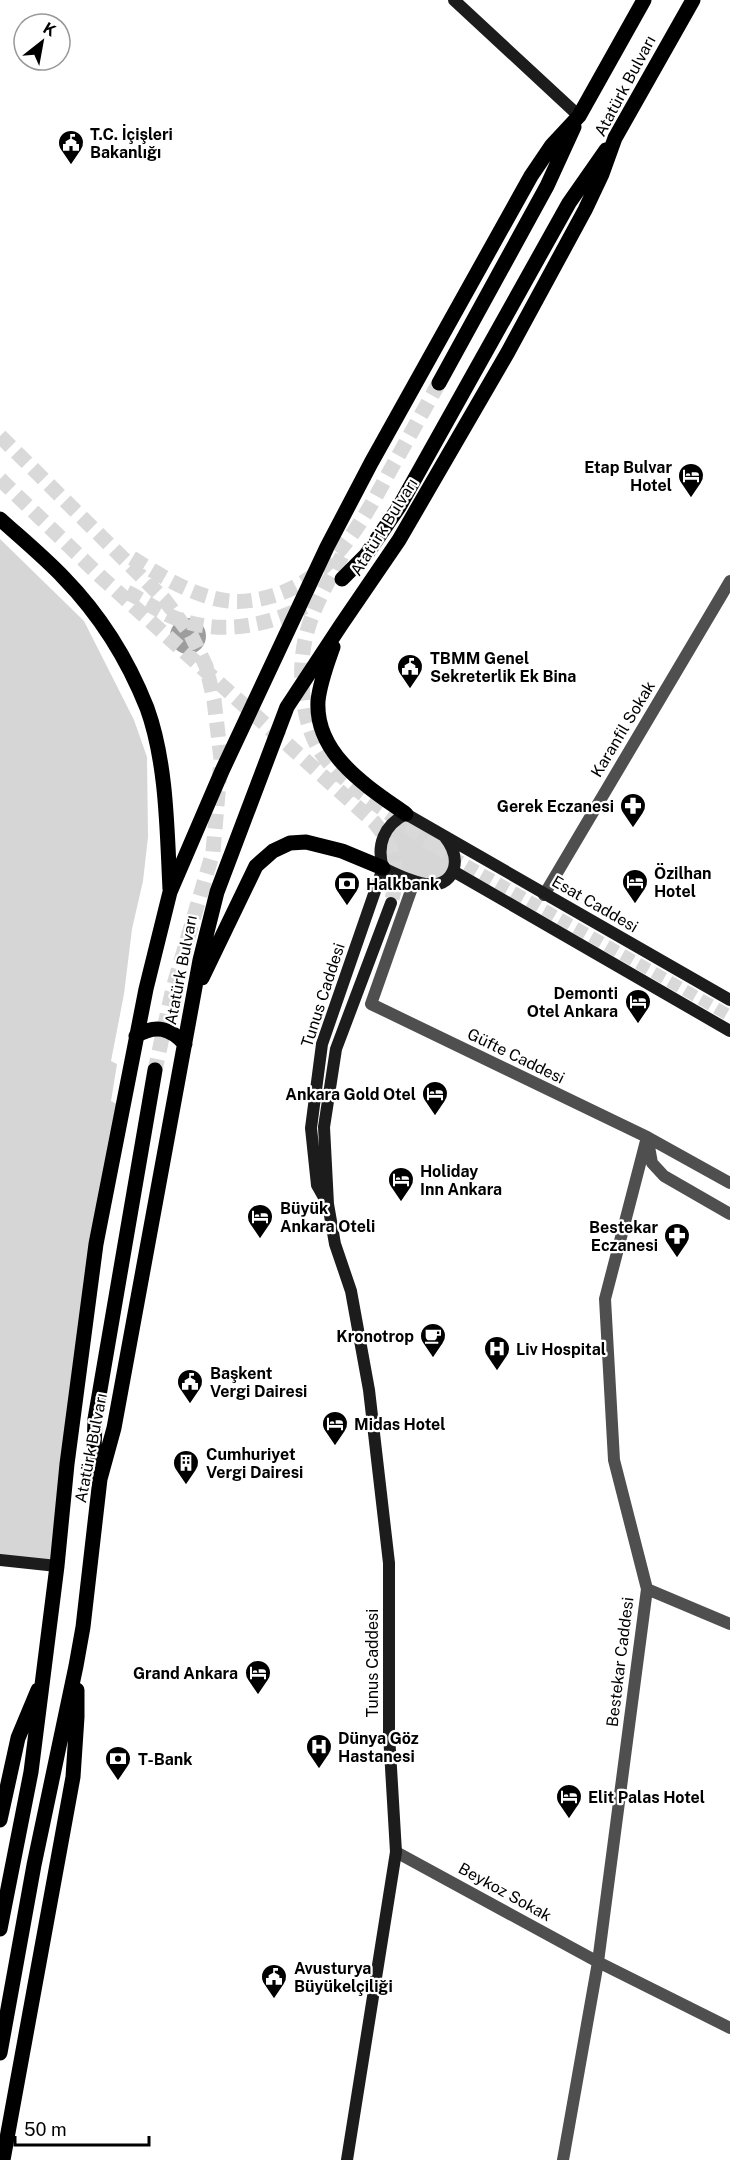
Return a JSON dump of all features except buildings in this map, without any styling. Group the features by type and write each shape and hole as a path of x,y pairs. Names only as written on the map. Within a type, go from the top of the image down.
{"main road":[{"name":"Atatürk Bulvarı","path":"0,1929 31,1772 57,1566 67,1464 96,1244 136,1036 170,892 222,771 327,546 531,177 552,145 579,116 644,0"},
{"name":"Atatürk Bulvarı","path":"0,2053 34,1865 83,1627 100,1479 114,1428 207,926 217,892 287,707 399,540 508,352 585,210 602,174 615,138 693,0"},
{"path":"439,383 547,186 579,116"},
{"path":"342,579 366,555 399,507 569,203 615,138"},
{"path":"0,519 64,578 93,611 121,652 147,710 158,753 165,804 170,892"},
{"path":"340,625 321,684 318,702 320,724 326,741 339,760 357,778 406,814"},
{"path":"194,994 256,866 273,851 290,843 306,842 342,851 383,868"},
{"path":"136,1036 146,1030 161,1028 171,1031 185,1044"},
{"path":"100,1479 94,1454 95,1419 155,1071"},
{"path":"3,2160 73,1777 77,1717 76,1666"},
{"path":"0,1820 18,1738 42,1682"},
{"path":"0,2111 14,2097"}],"street":[{"path":"454,0 579,116"},
{"name":"Karanfil Sokak","path":"544,895 730,581"},
{"path":"406,814 396,819 383,838 380,849 383,868 414,882 431,885 444,882 453,871 455,860 452,846 445,836"},
{"name":"Esat Caddesi","path":"406,814 730,1000"},
{"name":"Tunus Caddesi","path":"328,1204 317,1185 311,1128 322,1044 383,868"},
{"path":"453,871 730,1031"},
{"name":"Güfte Caddesi","path":"414,882 371,1004 647,1137 730,1183"},
{"name":"Tunus Caddesi","path":"347,2160 396,1852 389,1734 388,1563 369,1390 351,1291 335,1244 328,1204 324,1127 336,1048 391,903"},
{"path":"647,1137 652,1163 657,1170 730,1214"},
{"name":"Bestekar Caddesi","path":"563,2160 598,1962 647,1589 614,1460 604,1299 647,1137"},
{"path":"0,1560 57,1566"},
{"path":"647,1589 730,1624"},
{"name":"Beykoz Sokak","path":"396,1852 598,1962 730,2028"}],"shaded area":[{"path":"0,539 84,621 134,720 147,757 148,837 143,881 132,929 124,994 111,1061 117,1064 111,1101 123,1107 57,1566 0,1560"},
{"path":"188,618 201,623 206,636 201,649 188,654 175,649 170,636 175,623"},
{"path":"406,814 445,836 453,871 431,885 383,868 383,838"}],"tunnel":[{"path":"132,558 186,589 222,600 253,600 272,596 294,587 313,576 330,561 358,526 439,383"},
{"path":"0,436 164,599 191,635 206,666 214,700 221,759 213,852 173,988 155,1070"},
{"path":"0,479 101,577 374,822 387,840 394,860 395,881 391,903"},
{"path":"342,556 315,609 304,643 302,681 305,712 310,728 320,751 342,776 435,847"},
{"path":"127,592 168,615 203,626 237,627 254,624 272,620 305,607"},
{"path":"435,847 730,1016"}],"place":[{"name":"T.C. İçişleri Bakanlığı","path":"71,166"},
{"name":"Etap Bulvar Hotel","path":"691,499"},
{"name":"TBMM Genel Sekreterlik Ek Bina","path":"410,690"},
{"name":"Gerek Eczanesi","path":"633,829"},
{"name":"Özilhan Hotel","path":"635,905"},
{"name":"Halkbank","path":"347,907"},
{"name":"Demonti Otel Ankara","path":"638,1025"},
{"name":"Ankara Gold Otel","path":"435,1117"},
{"name":"Holiday Inn Ankara","path":"401,1203"},
{"name":"Büyük Ankara Oteli","path":"260,1240"},
{"name":"Bestekar Eczanesi","path":"677,1259"},
{"name":"Kronotrop","path":"433,1359"},
{"name":"Liv Hospital","path":"497,1372"},
{"name":"Başkent Vergi Dairesi","path":"190,1405"},
{"name":"Midas Hotel","path":"335,1447"},
{"name":"Cumhuriyet Vergi Dairesi","path":"186,1486"},
{"name":"Grand Ankara","path":"258,1696"},
{"name":"Dünya Göz Hastanesi","path":"319,1770"},
{"name":"T-Bank","path":"118,1782"},
{"name":"Elit Palas Hotel","path":"569,1820"},
{"name":"Avusturya Büyükelçiliği","path":"274,2000"}]}
